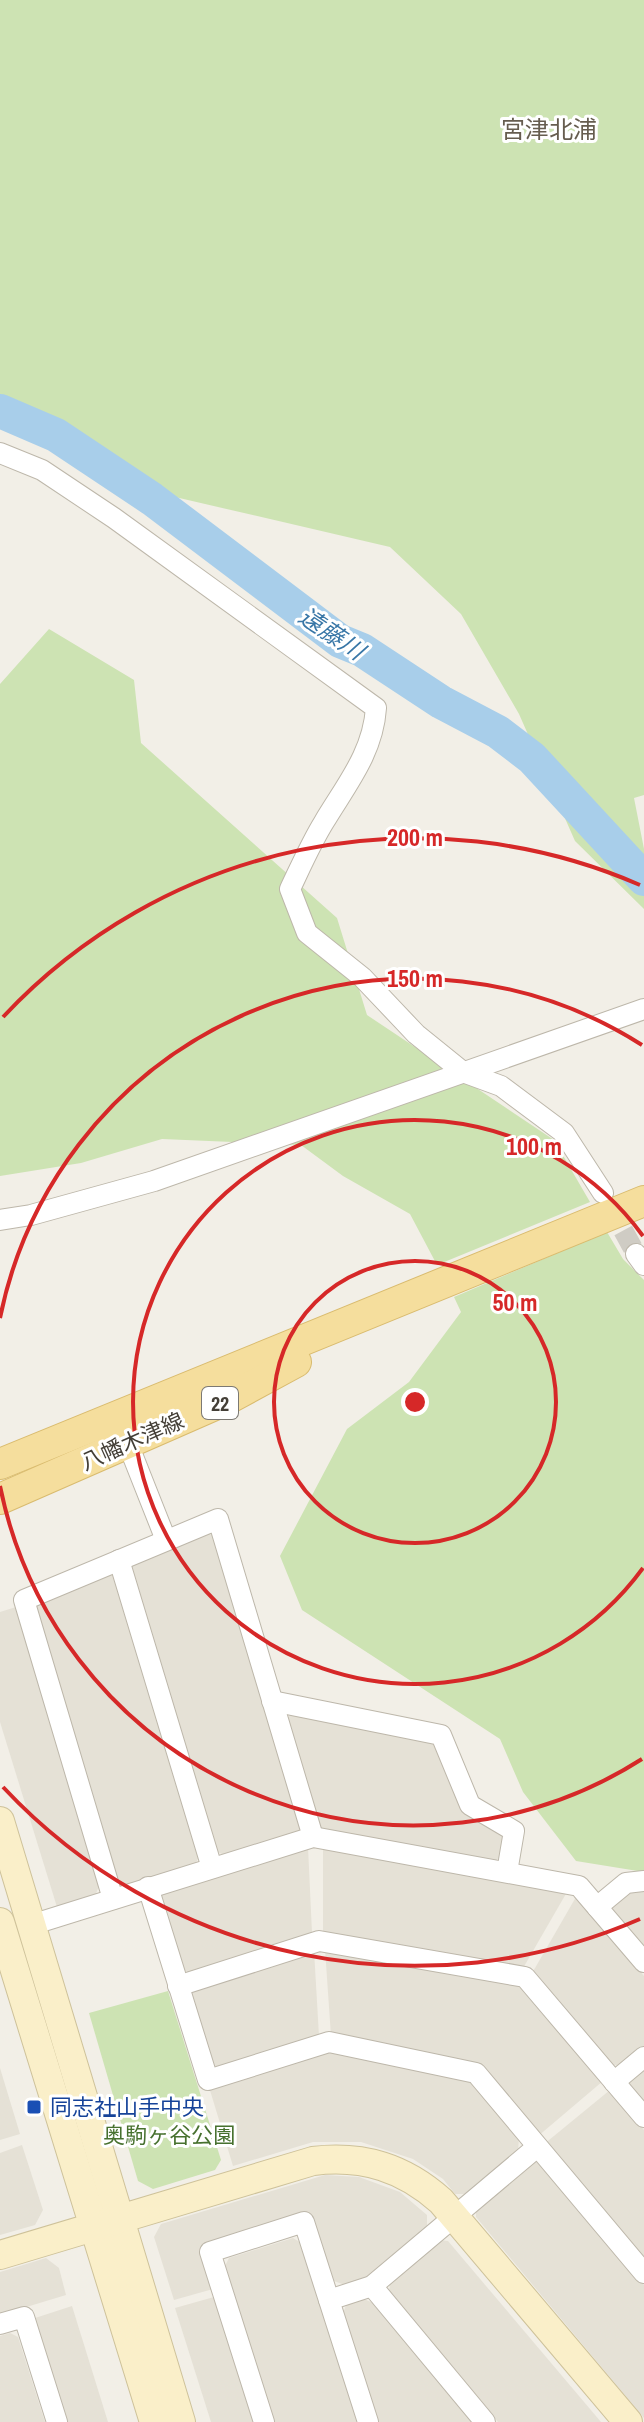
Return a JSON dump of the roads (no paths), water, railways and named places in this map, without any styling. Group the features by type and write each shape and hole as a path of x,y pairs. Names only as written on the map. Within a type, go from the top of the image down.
{"main road":[{"name":"八幡木津線","path":"0,1464 644,1201"},
{"name":"八幡木津線","path":"0,1499 226,1400 432,1289"}],"street":[{"path":"0,453 42,470 114,518 376,708 375,724 363,759 347,790 325,820 290,889 307,933 362,977 416,1034 463,1072 484,1076 501,1086 564,1133 603,1193"},
{"path":"0,1220 31,1215 154,1181 644,1009"},
{"path":"128,1444 166,1540"},
{"path":"113,1899 24,1600 218,1519 313,1837"},
{"path":"119,1560 212,1868"},
{"path":"272,1701 441,1735 470,1805 514,1831 507,1872"},
{"path":"0,1821 31,1925 154,2422"},
{"path":"31,1925 313,1837 579,1886 644,1962"},
{"path":"597,1907 626,1883 644,1881"},
{"path":"148,1887 208,2080 329,2042 476,2073 644,2273"},
{"path":"0,1922 105,2223 181,2422"},
{"path":"178,1986 319,1941 525,1977 644,2117"},
{"path":"614,2082 644,2057"},
{"path":"329,2300 372,2286 537,2147"},
{"path":"0,2255 297,2165 347,2158 381,2164 405,2174 428,2189 455,2217 628,2422"},
{"path":"264,2422 210,2252 304,2222 368,2422"},
{"path":"372,2286 485,2422"},
{"path":"0,2324 24,2317 57,2422"}],"waterway":[{"name":"遠藤川","path":"0,411 56,435 152,499 340,641 362,650 441,702 498,732 532,758 644,879"}],"tunnel":[{"path":"609,1204 636,1254"}],"place":[{"name":"同志社山手中央","path":"34,2107"}],"district":[{"name":"宮津北浦","path":"549,129"}],"park label":[{"name":"奥駒ヶ谷公園","path":"169,2135"}]}
